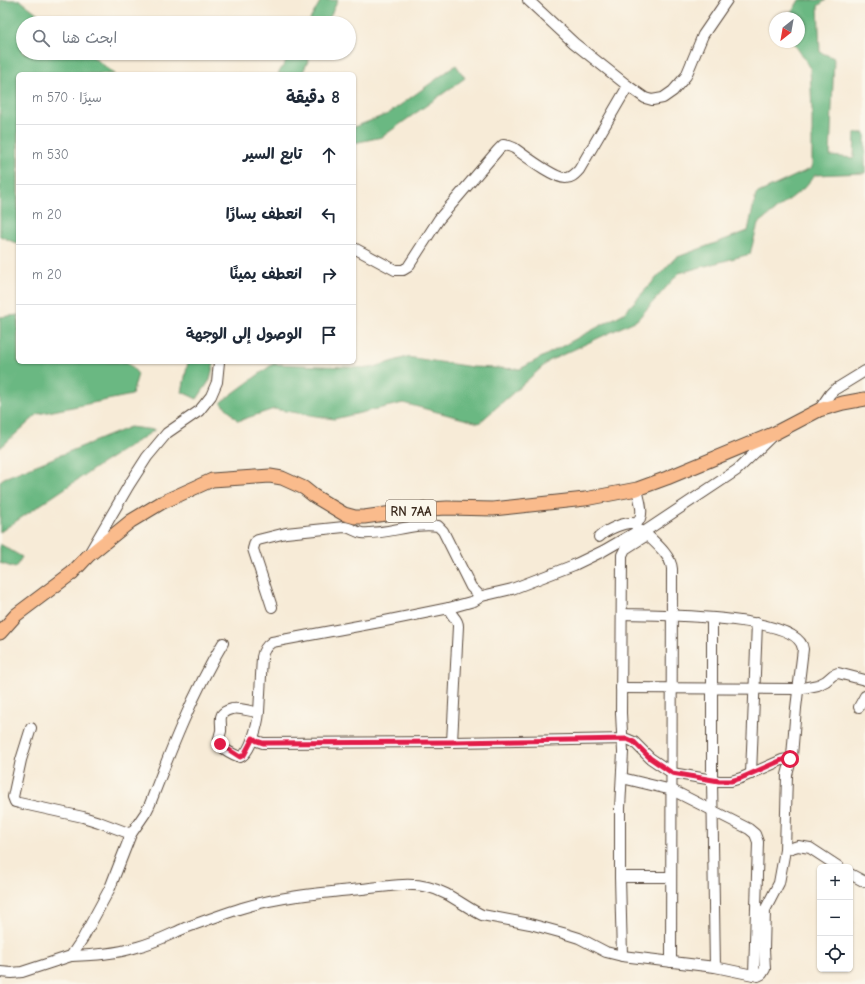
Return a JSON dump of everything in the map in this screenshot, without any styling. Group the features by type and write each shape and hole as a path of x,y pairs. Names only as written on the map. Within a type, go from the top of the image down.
{"main road":[{"name":"RN 7AA","path":"0,633 16,615 72,572 88,556 131,521 161,503 212,480 270,476 282,478 304,488 314,496 344,514 354,523 364,517 414,510 447,508 493,509 585,499 638,489 775,433 819,410 865,399"}],"street":[{"path":"528,0 574,43 628,86 645,98 652,100 663,98 673,91 686,76 703,35 727,0"},
{"path":"356,249 396,270 404,270 408,267 440,220 503,145 514,148 556,176 565,178 572,176 579,170 628,86"},
{"path":"88,556 147,457 167,433 200,411 211,396 217,382 219,364"},
{"path":"819,410 834,390 865,371"},
{"path":"259,712 240,708 233,709 223,714 220,719 220,744 238,757 244,755 253,738 259,712 263,653 267,646 272,642 449,608 474,601 480,596 512,589 574,565 641,531 736,470 775,433"},
{"path":"622,956 620,808 622,778 622,555 626,548 641,531 640,519 642,512 638,489"},
{"path":"272,607 254,549 255,542 286,533 344,527 354,523 362,533 420,526 440,527 471,587 480,596"},
{"path":"599,536 611,528 632,523 668,557 671,563 671,962"},
{"path":"449,608 451,614 457,621 458,626 452,742"},
{"path":"0,972 22,972 71,956 112,953 138,947 204,921 234,911 283,898 409,885 429,887 446,893 482,914 546,928 579,938 606,952 622,956 760,975 765,969 765,910 780,883 785,850 787,775 792,760 803,649 800,641 785,632 757,623 672,615 622,614"},
{"path":"712,618 712,780 715,968"},
{"path":"751,774 757,623"},
{"path":"71,956 83,938 110,888 131,834 150,804 205,673 223,643"},
{"path":"621,688 798,689 818,685 838,673 865,680"},
{"path":"859,707 865,696"},
{"path":"31,728 18,771 14,797 15,802 83,817 131,834"},
{"path":"253,738 263,743 630,739 650,758 672,773 712,780 731,781 782,760 792,760"},
{"path":"622,778 672,790 749,829 755,834 757,839 754,975"},
{"path":"785,850 798,846 810,848 835,864"},
{"path":"853,876 865,882"},
{"path":"620,877 671,877"}],"green space":[{"path":"0,0 20,0 41,16 16,16 16,60 97,60 112,72 16,72 16,243 0,236"},
{"path":"321,0 338,0 330,16 312,16"},
{"path":"799,0 826,0 818,6 820,52 834,58 830,156 854,158 855,133 865,133 865,173 815,175 804,188 758,224 750,254 679,273 637,320 549,361 479,423 403,403 334,419 274,409 238,421 221,402 273,364 371,368 407,357 472,367 520,369 624,313 675,258 748,231 756,194 812,168 810,67 797,48 805,48 805,12 792,12"},
{"path":"287,60 309,60 303,72 279,72"},
{"path":"456,65 465,78 382,137 356,143 356,126 388,114"},
{"path":"16,315 16,364 129,364 138,374 132,395 38,414 0,448 0,317"},
{"path":"188,364 214,364 210,380 197,399 182,392"},
{"path":"130,427 155,430 101,464 0,532 0,481 4,478"},
{"path":"0,544 22,557 15,568 0,563"}],"route":[{"path":"220,744 238,757 242,757 253,738 263,743 630,739 650,758 672,773 719,781 731,781 741,778 782,760 790,759"}]}
